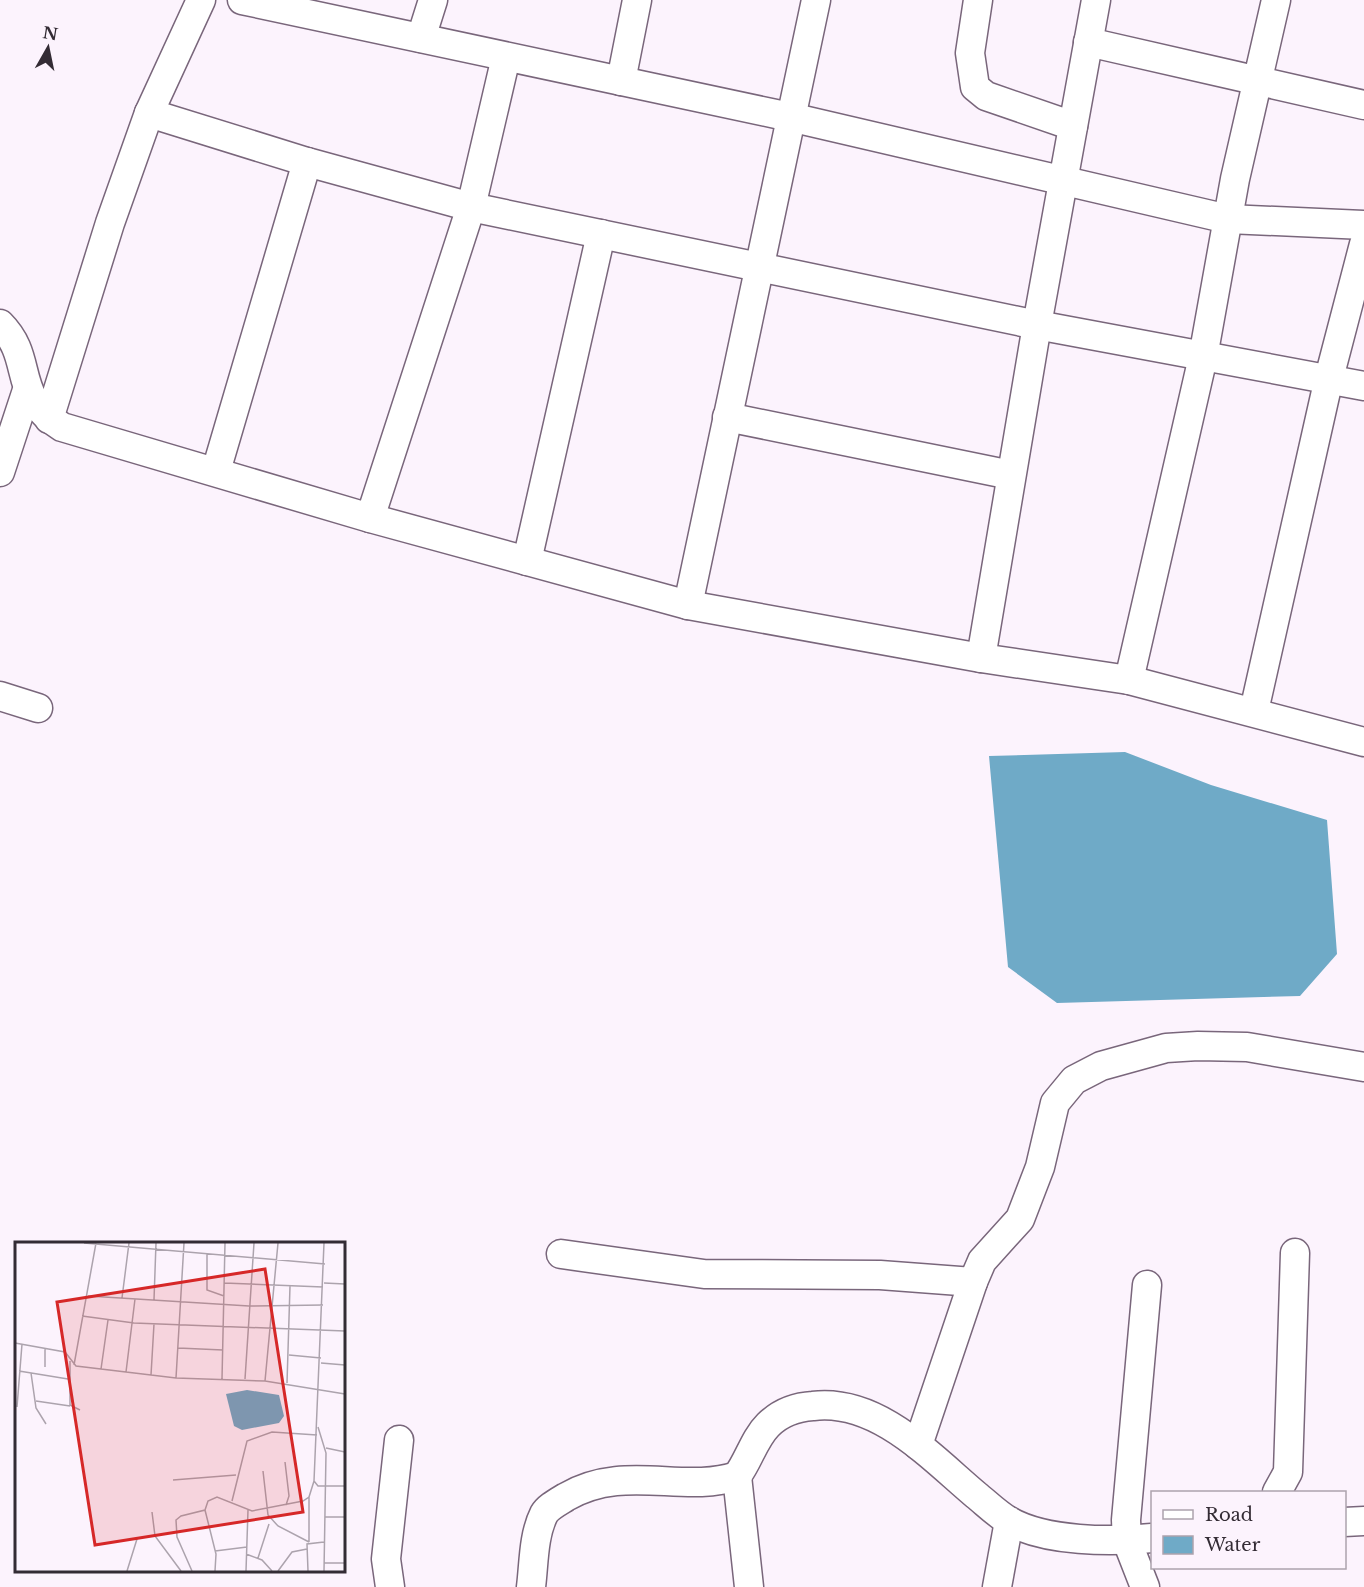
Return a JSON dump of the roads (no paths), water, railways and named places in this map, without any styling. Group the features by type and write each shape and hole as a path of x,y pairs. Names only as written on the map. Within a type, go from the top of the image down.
{"street":[{"path":"49,419 110,223 149,113 201,0"},
{"path":"242,0 790,117 1228,219 1364,225"},
{"path":"421,38 433,0"},
{"path":"621,81 637,0"},
{"path":"688,605 816,0"},
{"path":"978,0 970,53 975,87 986,96 1073,126"},
{"path":"981,658 1037,325 1096,0"},
{"path":"1128,680 1203,357 1228,219 1276,0"},
{"path":"1088,42 1364,105"},
{"path":"370,518 471,207 506,57"},
{"path":"149,113 307,162 471,207 1037,325 1364,386"},
{"path":"216,471 307,162"},
{"path":"527,561 601,234"},
{"path":"1254,711 1329,378 1364,244"},
{"path":"0,324 18,347 27,390 35,406 62,427 370,518 688,605 981,658 1128,680 1254,711 1364,742"},
{"path":"0,472 27,390"},
{"path":"727,417 1011,475"},
{"path":"0,696 38,708"},
{"path":"918,1445 973,1282 982,1261 1020,1219 1040,1167 1055,1103 1074,1080 1101,1066 1166,1048 1197,1046 1247,1047 1364,1067"},
{"path":"1278,1491 1288,1472 1295,1253"},
{"path":"561,1254 704,1274 880,1275 973,1282"},
{"path":"1145,1587 1140,1539 1147,1285"},
{"path":"749,1587 738,1476 767,1426 783,1414 800,1407 828,1404 854,1408 876,1418 918,1445 1009,1521 1038,1531 1074,1538 1140,1539"},
{"path":"390,1587 386,1559 399,1440"},
{"path":"531,1587 538,1531 545,1512 578,1490 631,1478 723,1481 738,1476"},
{"path":"997,1587 1009,1521"},
{"path":"1346,1522 1364,1521"}],"water":[{"path":"1125,752 1211,785 1327,820 1337,954 1300,996 1057,1003 1008,967 989,756"}]}
